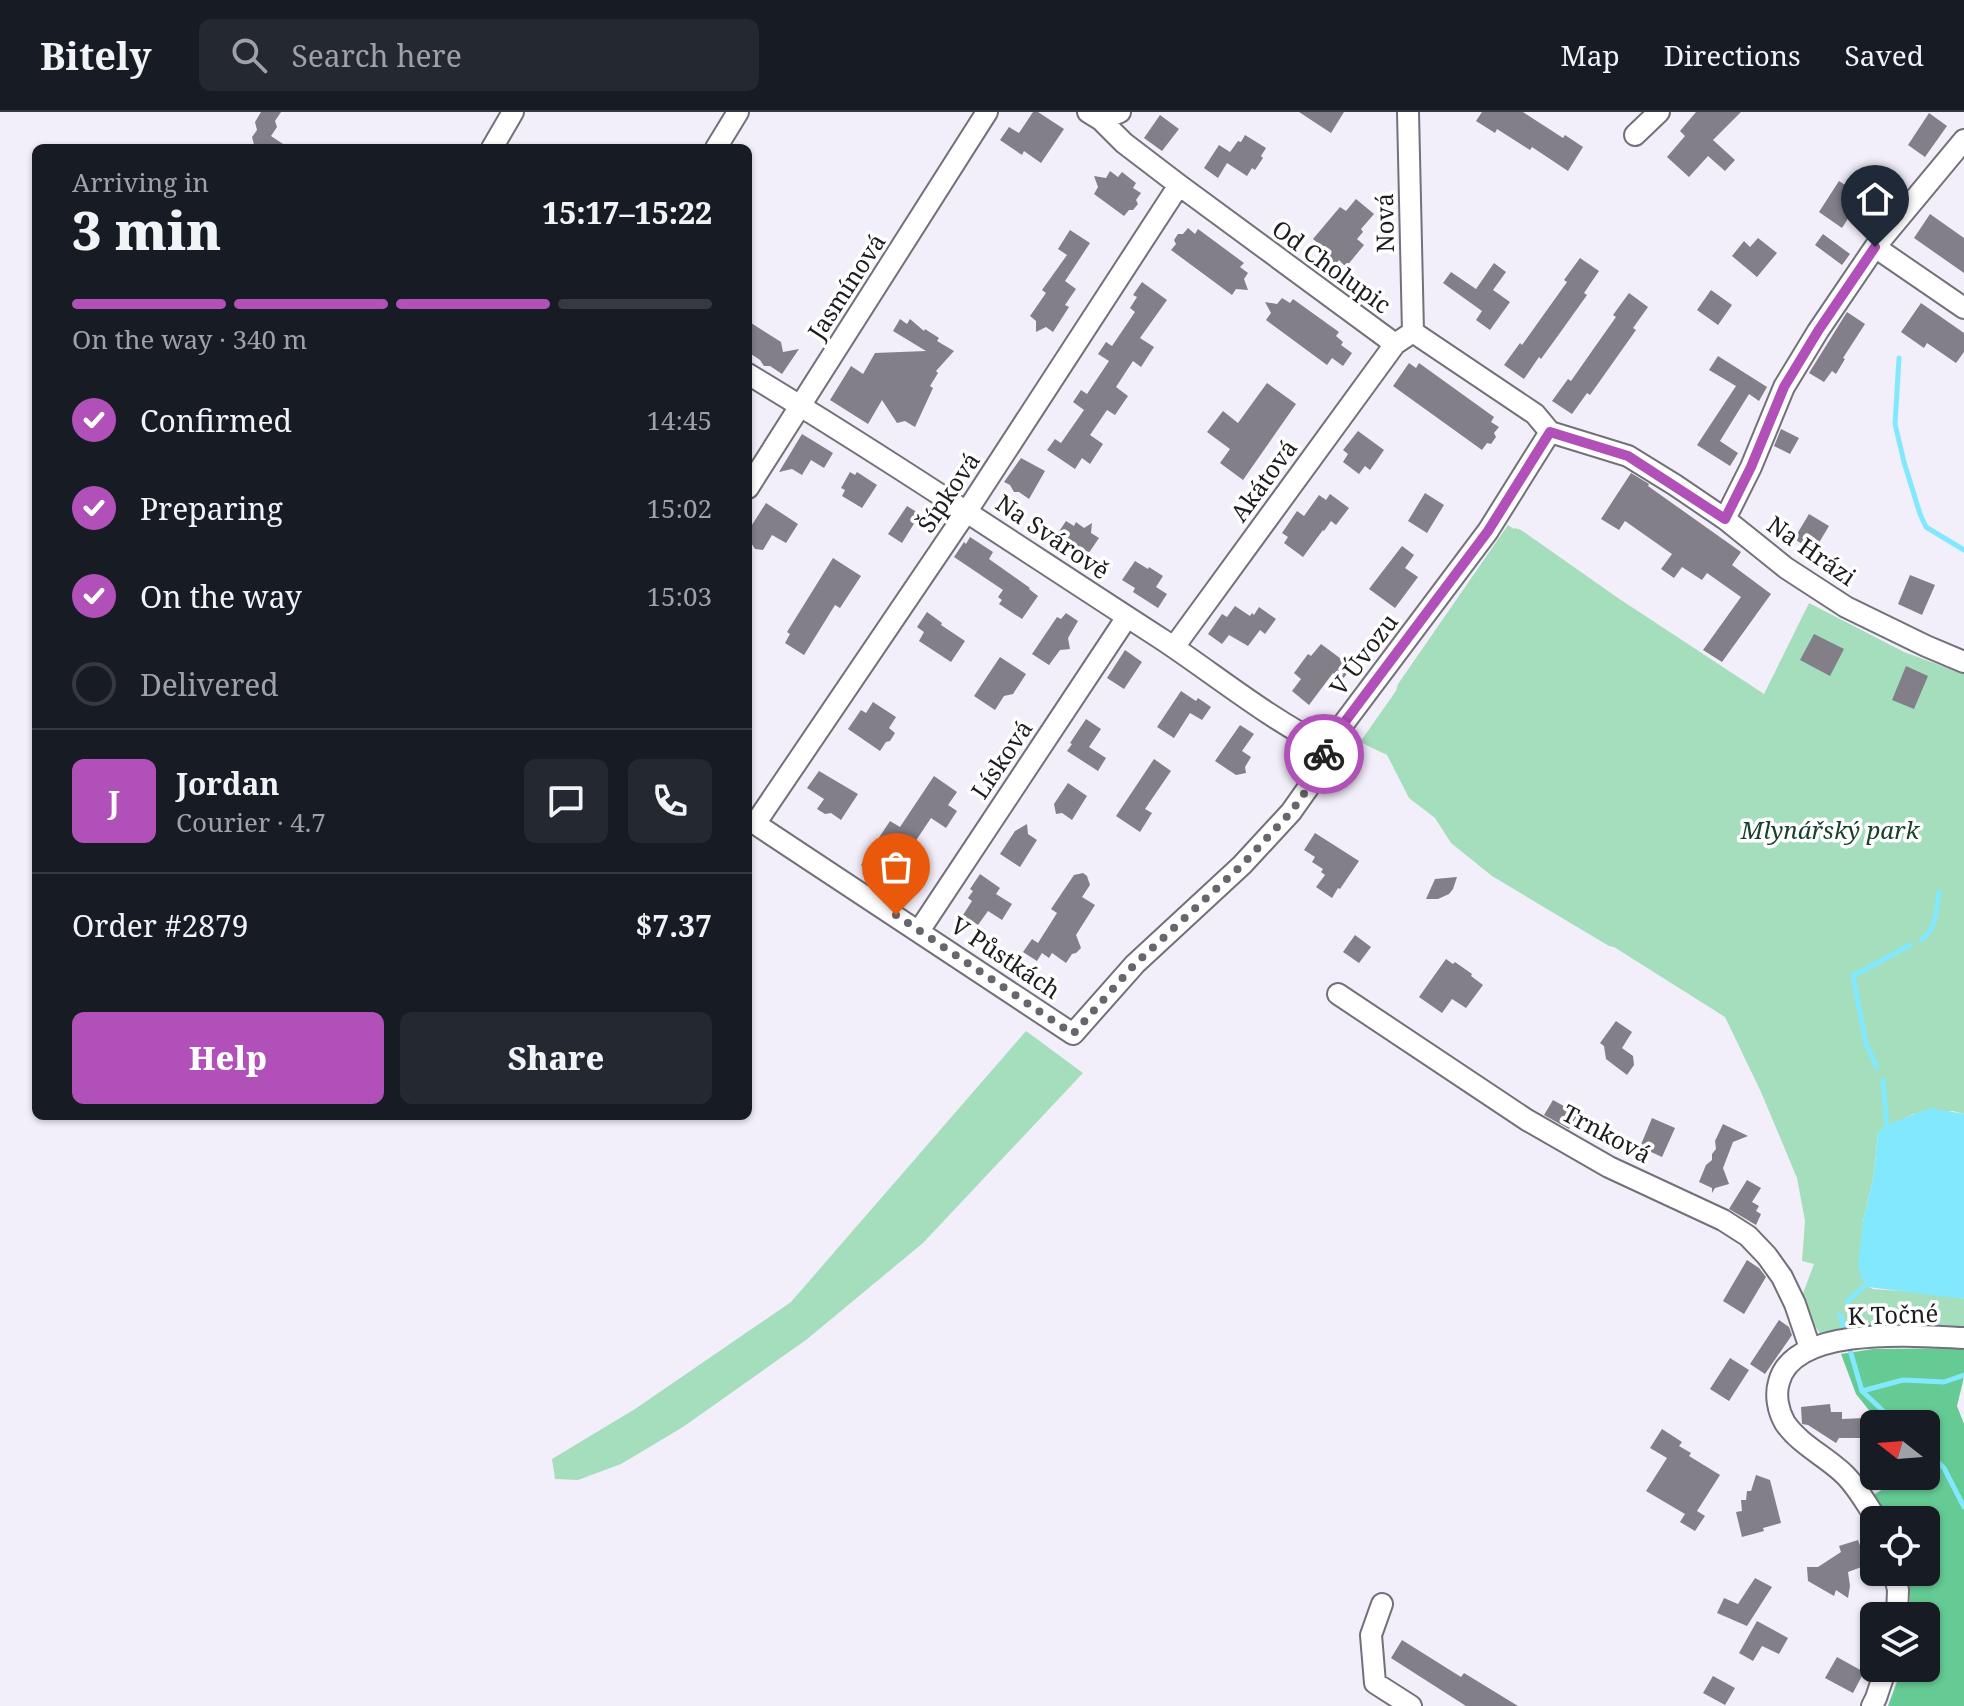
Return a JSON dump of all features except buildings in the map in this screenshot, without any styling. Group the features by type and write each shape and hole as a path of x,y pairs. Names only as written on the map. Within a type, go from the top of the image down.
{"street":[{"path":"494,144 513,112"},
{"path":"718,144 738,112"},
{"name":"Jasmínová","path":"752,482 987,112"},
{"name":"Nová","path":"1408,112 1413,332"},
{"path":"1635,135 1659,112"},
{"name":"Od Cholupic","path":"1103,115 1124,143 1395,344 1413,332 1535,414 1550,432"},
{"path":"1725,519 1751,467 1784,387 1818,331 1875,247 1964,140"},
{"name":"Šípková","path":"752,821 967,511 1179,185"},
{"path":"1875,247 1964,308"},
{"name":"Akátová","path":"1174,647 1395,344"},
{"name":"Na Svárově","path":"752,376 967,511 1174,647 1297,733 1326,747"},
{"name":"Na Hrázi","path":"1550,432 1628,456 1725,519 1786,568 1846,607 1964,662"},
{"name":"V Úvozu","path":"1073,1034 1135,964 1242,865 1291,812 1320,771 1326,747 1488,531 1550,432"},
{"name":"Lísková","path":"919,931 1127,617"},
{"name":"V Půstkách","path":"752,821 1073,1034"},
{"name":"Trnková","path":"1338,994 1527,1120 1609,1167 1723,1220 1748,1236 1782,1277 1819,1346"},
{"name":"K Točné","path":"1819,1346 1857,1338 1916,1335 1964,1338"},
{"path":"1819,1346 1791,1361 1784,1369 1777,1391 1779,1413 1799,1438 1848,1477 1868,1506"},
{"path":"1376,1706 1371,1635 1382,1604"},
{"path":"1872,1706 1881,1682"},
{"path":"1375,1683 1411,1706"}],"green space":[{"name":"Mlynářský park","path":"1508,525 1521,530 1764,694 1809,603 1904,652 1964,674 1964,1114 1953,1111 1913,1114 1878,1132 1874,1174 1863,1222 1865,1285 1873,1289 1964,1299 1964,1332 1822,1336 1799,1304 1814,1264 1802,1261 1805,1221 1797,1178 1725,1017 1614,947 1492,876 1451,843 1435,818 1409,798 1387,755 1360,742"},
{"path":"1026,1031 1083,1073 923,1243 806,1340 683,1427 621,1464 578,1480 555,1479 552,1459 635,1409 791,1302"},
{"path":"1964,1348 1964,1377 1957,1406 1964,1424 1964,1706 1888,1706 1897,1682 1940,1682 1940,1602 1910,1602 1909,1586 1940,1586 1940,1506 1880,1506 1873,1495 1882,1490 1940,1490 1940,1410 1869,1410 1856,1394 1841,1354 1873,1349"}],"water":[{"path":"1931,1108 1964,1114 1964,1299 1868,1287 1861,1277 1858,1264 1878,1132"}],"waterway":[{"path":"1899,358 1895,424 1920,514 1926,527 1964,550"},
{"path":"1921,940 1933,925 1939,892"},
{"path":"1877,1067 1866,1044 1853,976 1910,945"},
{"path":"1883,1080 1887,1131"},
{"path":"1847,1302 1868,1283"},
{"path":"1840,1315 1846,1333"},
{"path":"1848,1343 1862,1391 1882,1410"},
{"path":"1862,1391 1903,1380 1944,1382 1964,1375"},
{"path":"1940,1464 1964,1507"}],"way so far":[{"path":"896,915 1073,1034 1135,964 1242,865 1291,812 1320,771 1324,754"}],"route":[{"path":"1324,754 1326,747 1488,531 1550,432 1628,456 1725,519 1751,467 1784,387 1875,247"}]}
